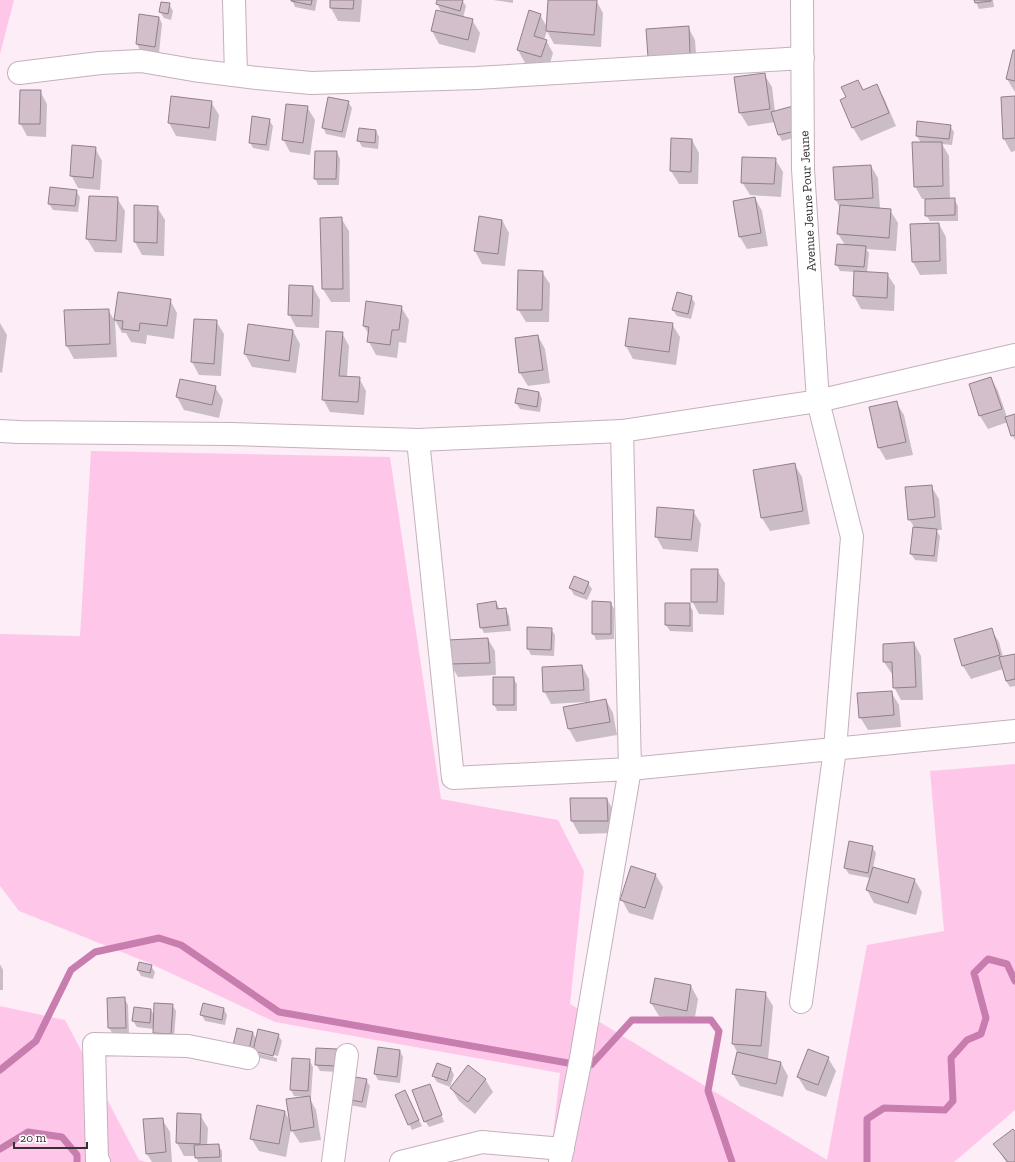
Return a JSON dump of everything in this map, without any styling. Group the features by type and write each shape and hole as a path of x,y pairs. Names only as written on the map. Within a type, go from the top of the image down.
{"street":[{"path":"234,0 236,75"},
{"name":"Avenue Jeune Pour Jeune","path":"801,1002 835,749 852,537 818,401 803,169 802,0"},
{"path":"19,73 100,63 141,61 193,70 311,83 477,78 803,58"},
{"path":"0,430 19,432 230,434 418,440 622,431 818,401 1015,355"},
{"path":"400,1162 482,1142 561,1156 580,1065 630,769 622,431"},
{"path":"418,440 452,778 630,769 1015,731"},
{"path":"99,1162 97,1161 94,1044 188,1046 248,1058"},
{"path":"334,1162 347,1055"}],"shaded area":[{"path":"0,0 14,0 0,54"},
{"path":"91,451 390,457 441,799 558,820 584,871 570,1004 827,1160 867,945 944,931 930,771 1015,764 1015,1110 954,1162 550,1162 560,1073 275,1022 149,963 19,911 0,886 0,634 80,636"},
{"path":"0,1006 65,1020 139,1160 146,1162 0,1162"}],"building":[{"path":"291,0 312,0 311,5"},
{"path":"330,0 354,0 353,9 330,8"},
{"path":"437,0 463,0 460,11 436,4"},
{"path":"548,0 597,0 594,35 546,31"},
{"path":"974,0 991,0 991,1 975,3"},
{"path":"161,2 170,3 168,14 159,12"},
{"path":"436,10 473,19 468,40 431,31"},
{"path":"529,10 541,14 534,36 547,40 541,57 517,50"},
{"path":"139,14 159,17 155,47 136,44"},
{"path":"689,26 690,54 648,57 646,29"},
{"path":"1013,50 1015,50 1015,81 1006,79"},
{"path":"765,73 770,109 739,113 734,77"},
{"path":"858,80 863,90 877,84 889,113 852,128 840,100 846,97 841,87"},
{"path":"20,90 41,90 40,124 19,124"},
{"path":"171,96 212,101 209,128 168,123"},
{"path":"1015,96 1015,138 1003,139 1001,97"},
{"path":"328,97 349,101 342,132 322,128"},
{"path":"286,104 308,106 303,143 282,140"},
{"path":"793,106 800,130 778,135 771,112"},
{"path":"252,116 270,119 266,145 249,143"},
{"path":"917,121 951,125 949,139 916,136"},
{"path":"359,128 376,130 375,143 357,141"},
{"path":"671,138 692,139 691,172 670,171"},
{"path":"912,142 942,142 943,186 914,187"},
{"path":"72,145 96,147 93,178 70,176"},
{"path":"315,151 337,151 336,179 314,179"},
{"path":"742,157 776,158 774,184 741,183"},
{"path":"871,165 873,198 835,200 833,167"},
{"path":"50,187 77,190 75,206 48,204"},
{"path":"89,196 118,197 116,241 86,239"},
{"path":"755,197 761,233 739,237 733,201"},
{"path":"955,198 955,215 925,216 925,199"},
{"path":"134,205 158,206 157,243 134,242"},
{"path":"840,205 891,209 889,238 837,234"},
{"path":"479,216 502,220 498,254 474,251"},
{"path":"342,217 343,289 322,289 320,218"},
{"path":"939,223 940,261 912,262 910,224"},
{"path":"837,244 866,246 864,267 835,265"},
{"path":"518,270 543,271 542,310 517,310"},
{"path":"854,271 888,273 887,298 853,296"},
{"path":"289,285 313,286 312,316 288,315"},
{"path":"118,292 171,299 167,326 140,323 139,331 122,329 123,321 114,320"},
{"path":"677,292 692,296 688,314 672,310"},
{"path":"366,301 402,306 399,330 392,330 390,345 367,342 369,327 363,326"},
{"path":"109,309 110,344 66,346 64,310"},
{"path":"629,318 673,323 669,352 625,346"},
{"path":"194,319 217,320 214,364 191,362"},
{"path":"248,324 293,330 289,361 244,354"},
{"path":"326,331 343,332 339,376 360,377 358,402 322,400"},
{"path":"538,335 543,370 519,373 515,338"},
{"path":"991,377 1002,409 979,416 969,384"},
{"path":"180,379 216,386 212,405 176,397"},
{"path":"518,388 539,392 537,407 515,403"},
{"path":"897,401 906,442 878,448 869,407"},
{"path":"1015,414 1015,435 1011,436 1005,417"},
{"path":"795,463 803,511 761,518 753,470"},
{"path":"932,485 935,517 908,520 905,487"},
{"path":"657,507 694,510 691,540 655,537"},
{"path":"913,527 937,529 934,556 910,554"},
{"path":"691,569 718,569 717,602 691,602"},
{"path":"574,576 589,582 584,594 569,588"},
{"path":"496,601 497,609 506,608 508,625 480,628 477,604"},
{"path":"592,601 611,602 611,634 592,634"},
{"path":"665,603 690,603 690,626 665,625"},
{"path":"527,627 552,628 551,650 527,649"},
{"path":"992,628 1000,655 962,666 954,639"},
{"path":"488,638 490,663 449,664 448,640"},
{"path":"914,642 916,687 893,688 892,662 883,662 883,644"},
{"path":"1015,654 1015,679 1006,681 999,657"},
{"path":"582,665 584,690 543,692 542,667"},
{"path":"493,677 514,677 514,705 493,705"},
{"path":"892,691 894,715 859,718 857,693"},
{"path":"606,699 610,722 568,729 563,707"},
{"path":"570,798 607,798 608,821 571,821"},
{"path":"849,841 873,846 868,873 844,868"},
{"path":"631,866 656,874 645,908 620,900"},
{"path":"873,867 915,879 908,903 866,890"},
{"path":"139,962 152,965 150,973 137,970"},
{"path":"655,978 691,985 687,1011 650,1003"},
{"path":"736,989 766,992 761,1046 732,1044"},
{"path":"125,997 126,1028 108,1028 107,998"},
{"path":"154,1003 173,1004 171,1034 153,1033"},
{"path":"203,1003 224,1008 222,1020 200,1015"},
{"path":"134,1007 151,1009 150,1023 132,1021"},
{"path":"237,1028 253,1032 248,1054 232,1050"},
{"path":"258,1029 279,1034 273,1056 253,1051"},
{"path":"378,1047 400,1050 397,1077 374,1074"},
{"path":"316,1048 337,1049 336,1066 315,1065"},
{"path":"808,1049 829,1057 818,1085 797,1077"},
{"path":"737,1052 781,1062 776,1084 732,1074"},
{"path":"292,1058 310,1059 308,1091 290,1090"},
{"path":"437,1063 451,1068 447,1081 432,1076"},
{"path":"468,1065 486,1079 468,1102 450,1088"},
{"path":"349,1076 367,1079 362,1102 345,1099"},
{"path":"430,1084 442,1115 424,1122 412,1090"},
{"path":"405,1090 419,1120 408,1125 395,1095"},
{"path":"310,1096 314,1127 291,1131 286,1099"},
{"path":"257,1105 285,1111 279,1144 250,1139"},
{"path":"177,1113 201,1114 200,1144 176,1143"},
{"path":"163,1118 166,1152 146,1154 143,1119"},
{"path":"1013,1129 1015,1131 1015,1162 1008,1162 993,1144"},
{"path":"219,1144 220,1157 195,1158 194,1145"}],"waterway":[{"path":"0,1070 36,1041 71,970 95,952 159,938 181,945 279,1012 568,1063 591,1065 632,1020 711,1020 719,1031 708,1091 732,1162"},
{"path":"867,1162 867,1119 884,1108 945,1110 953,1101 951,1058 967,1040 981,1034 986,1018 974,973 988,959 1007,964 1015,981"},
{"path":"0,1149 28,1132 62,1137 77,1155 77,1162"}]}
